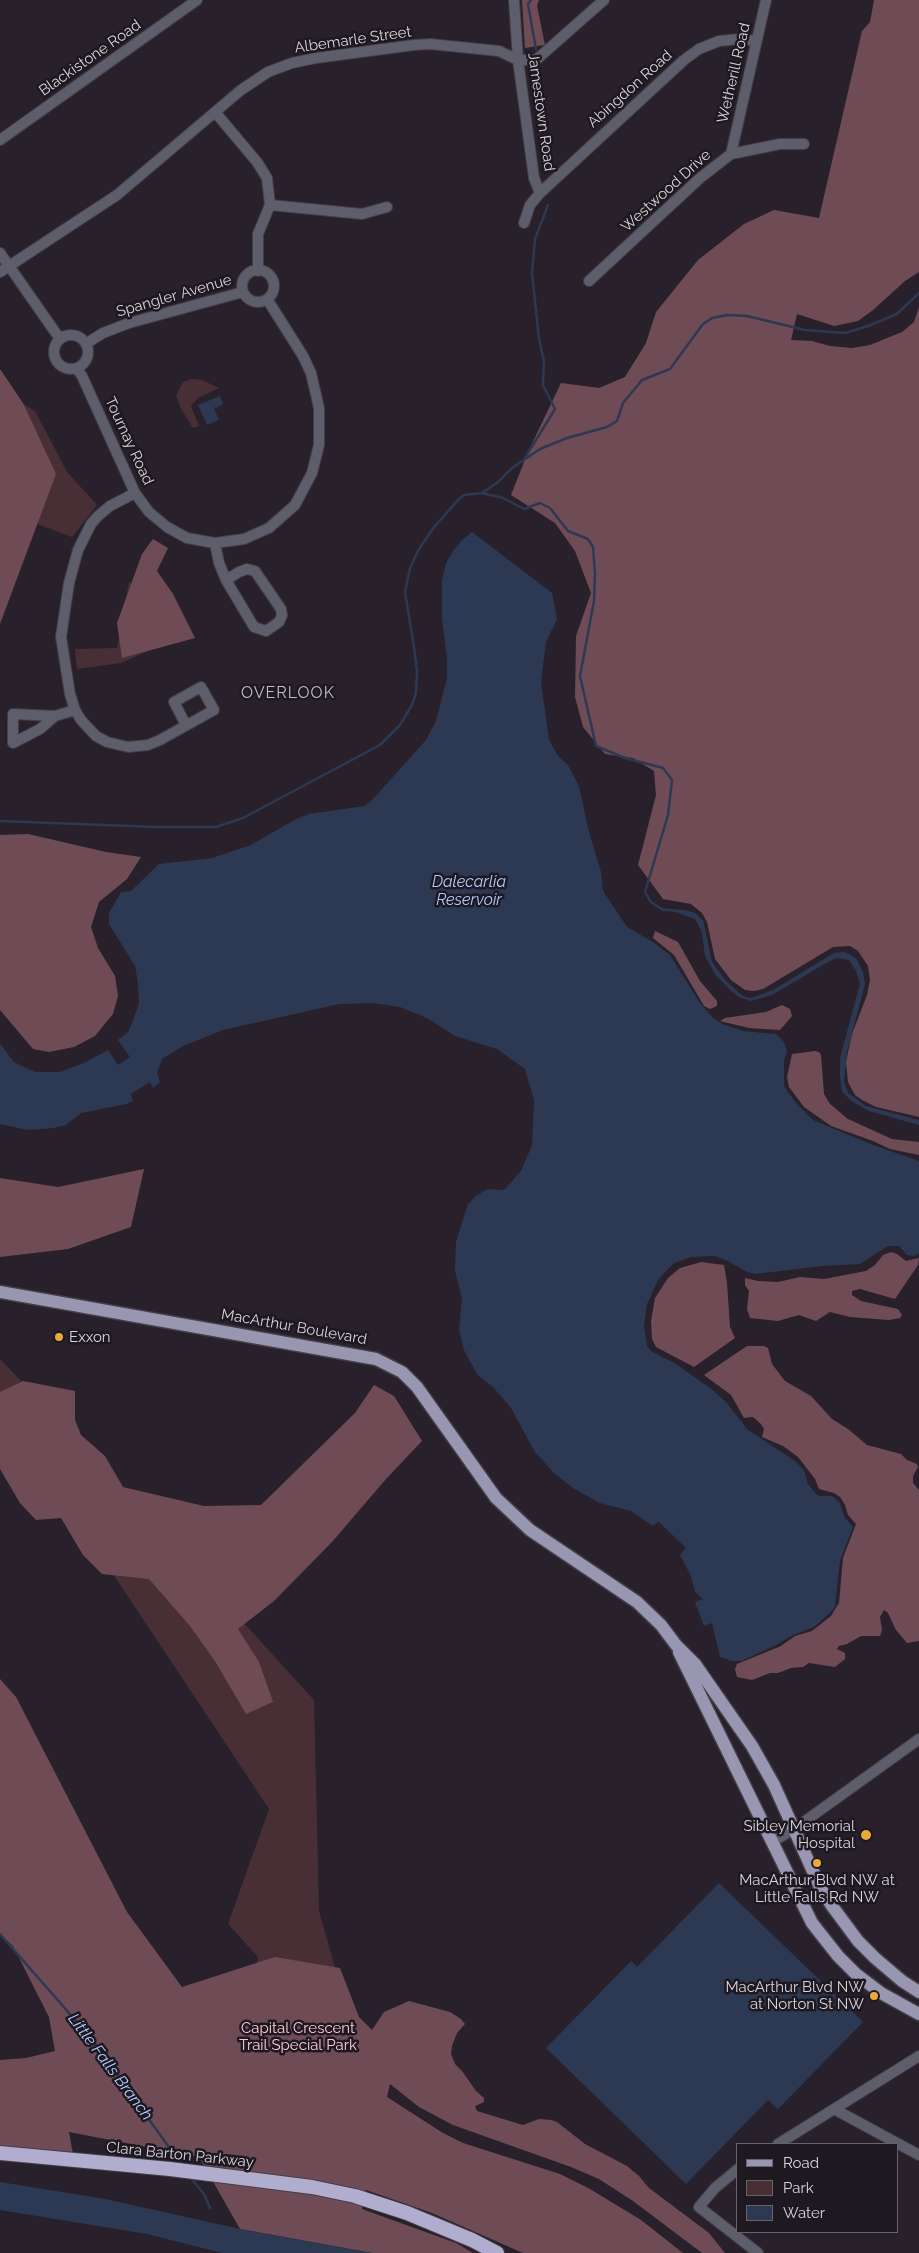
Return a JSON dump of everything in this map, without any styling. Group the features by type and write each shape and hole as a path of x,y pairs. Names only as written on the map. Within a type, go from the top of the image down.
{"highway":[{"name":"Clara Barton Parkway","path":"0,2152 286,2183 355,2196 437,2224 497,2253"}],"main road":[{"name":"MacArthur Boulevard","path":"0,1292 313,1346 376,1359 392,1365 417,1387 482,1480 511,1514 530,1530 637,1602 661,1624 676,1645"},
{"path":"676,1645 695,1664 752,1746 774,1785 821,1889 849,1929 887,1970 919,1992"},
{"path":"676,1645 703,1704 812,1922 838,1956 856,1974 881,1993 919,2014"}],"street":[{"name":"Blackistone Road","path":"0,140 197,0"},
{"name":"Jamestown Road","path":"514,0 518,60 534,178 540,193 530,205 524,223"},
{"path":"518,60 536,60 604,0"},
{"name":"Wetherill Road","path":"731,154 766,0"},
{"name":"Abingdon Road","path":"540,193 684,60 699,49 719,41 739,39 756,41"},
{"name":"Albemarle Street","path":"0,272 117,195 241,90 268,72 292,63 316,58 430,44 499,51 518,60"},
{"path":"214,112 264,171 267,178 270,206 258,234 258,270"},
{"name":"Westwood Drive","path":"589,281 700,178 731,154 780,144 804,144"},
{"path":"270,206 362,214 387,207"},
{"path":"0,253 60,339"},
{"path":"258,270 267,273 273,281 273,290 267,299 254,301 243,292 242,287 248,274 258,270"},
{"name":"Spangler Avenue","path":"86,343 129,322 243,292"},
{"name":"Tournay Road","path":"77,369 82,376 135,493 149,512 167,527 188,538 215,543 237,540 257,534 269,528 288,512 305,489 312,473 319,445 320,408 311,373 303,356 267,299"},
{"path":"71,335 83,339 86,343 89,355 86,361 77,369 66,369 57,363 54,348 60,339 71,335"},
{"path":"135,493 104,510 91,524 78,550 68,583 61,637 65,670 75,710 81,720 96,736 116,746 148,745 186,724"},
{"path":"215,543 219,564 226,580 254,627 266,631 279,622 282,615 281,609 255,572 247,569 226,580"},
{"path":"55,716 75,710"},
{"path":"772,1842 919,1739"},
{"path":"780,2143 919,2056"},
{"path":"834,2109 897,2143"},
{"path":"899,2144 919,2155"},
{"path":"736,2171 715,2188 699,2207 758,2253"}],"green space":[{"path":"522,0 539,0 537,6 545,45 525,48"},
{"path":"874,0 919,0 919,272 905,281 858,321 834,326 797,314 791,340 812,341 830,346 852,348 870,345 902,332 914,322 919,307 919,1117 876,1107 855,1095 848,1082 846,1062 852,1034 867,995 870,980 868,966 858,951 850,946 833,947 763,989 745,990 731,980 715,959 707,922 702,913 691,904 663,899 638,865 656,795 654,771 633,758 605,754 583,727 575,697 576,636 591,593 575,551 555,523 511,495 528,452 561,383 599,388 625,377 646,343 656,312 698,260 744,224 774,210 819,218 862,31 870,22"},
{"path":"0,369 23,403 56,474 0,624"},
{"path":"0,370 14,399 35,411 67,472 97,505 72,537 32,522 0,595"},
{"path":"192,379 202,380 219,388 198,398 191,406 199,426 193,428 181,409 176,395 183,382"},
{"path":"153,539 168,548 157,571 173,594 195,638 122,658 117,623 142,554"},
{"path":"129,582 142,589 146,652 121,663 77,669 75,649 117,648"},
{"path":"28,834 106,852 141,857 127,879 99,902 91,927 98,948 115,976 118,996 113,1014 95,1036 74,1047 49,1052 33,1049 0,1010 0,835"},
{"path":"655,931 678,942 700,981 717,1001 717,1006 710,1009 704,1006 674,955 653,938"},
{"path":"782,1005 790,1009 792,1016 780,1030 749,1028 720,1021 725,1018 766,1012"},
{"path":"815,1051 821,1055 824,1094 830,1104 848,1119 892,1139 919,1142 919,1155 890,1149 831,1126 804,1107 789,1087 787,1077 792,1054"},
{"path":"144,1169 131,1227 68,1249 0,1257 0,1178 58,1187"},
{"path":"891,1252 906,1261 919,1258 918,1265 895,1299 860,1289 852,1291 852,1295 861,1301 898,1309 902,1315 900,1318 889,1320 850,1317 830,1312 816,1321 799,1315 778,1321 750,1318 747,1309 749,1291 745,1285 745,1278 778,1282 800,1277 824,1279 866,1271 875,1265 883,1255"},
{"path":"701,1262 724,1265 730,1327 735,1338 694,1367 656,1347 652,1339 651,1321 655,1298 668,1278 680,1268"},
{"path":"747,1346 764,1346 768,1348 772,1364 785,1381 811,1396 832,1419 848,1429 867,1445 901,1454 907,1460 917,1464 918,1467 913,1476 913,1483 919,1490 919,1641 907,1643 896,1630 888,1613 884,1610 880,1617 882,1630 880,1636 861,1636 839,1646 837,1649 845,1653 845,1659 835,1667 809,1663 803,1667 770,1673 752,1680 737,1677 735,1669 737,1664 781,1646 795,1636 812,1631 831,1616 839,1603 843,1558 856,1524 848,1515 840,1497 834,1493 819,1489 815,1479 798,1457 783,1446 762,1437 764,1429 761,1424 753,1417 744,1418 731,1395 704,1375"},
{"name":"Capital Crescent Trail Special Park","path":"0,1359 70,1432 314,1700 319,1911 348,2014 237,2071 258,1957 228,1924 269,1809 54,1485 0,1424"},
{"path":"23,1381 75,1391 75,1420 81,1435 105,1456 123,1487 204,1506 261,1505 355,1413 374,1385 394,1396 422,1441 386,1479 332,1542 274,1601 238,1629 259,1662 273,1702 246,1714 215,1661 190,1626 149,1579 102,1574 83,1555 61,1518 36,1520 20,1503 0,1469 0,1392"},
{"path":"0,1679 16,1697 127,1912 182,1987 275,1957 340,1968 359,2017 372,2030 384,2012 409,2001 450,2012 465,2024 457,2033 451,2054 455,2064 476,2091 484,2098 484,2102 475,2106 477,2111 523,2125 539,2119 557,2122 585,2144 627,2166 649,2188 709,2233 725,2253 702,2253 633,2201 599,2179 571,2167 453,2125 419,2107 390,2084 387,2097 443,2133 463,2143 560,2174 590,2189 641,2220 683,2253 523,2253 432,2213 366,2190 362,2209 456,2243 473,2253 372,2253 240,2229 199,2157 69,2132 74,2160 0,2153 0,2060 26,2058 55,2051 49,2017 13,1946 0,1934"}],"water":[{"path":"220,396 223,404 214,409 219,420 207,425 198,405"},
{"name":"Dalecarlia Reservoir","path":"472,532 552,593 557,619 546,642 541,682 549,740 558,756 568,765 579,786 588,828 601,872 603,891 627,927 653,942 670,955 700,1003 713,1018 722,1024 743,1031 776,1034 784,1042 787,1052 784,1061 784,1086 795,1102 813,1120 873,1145 919,1161 919,1253 914,1256 907,1255 899,1246 888,1246 860,1264 823,1266 755,1274 714,1256 691,1257 674,1263 666,1271 658,1280 647,1304 644,1326 647,1346 651,1351 676,1364 710,1388 726,1402 747,1429 795,1461 804,1470 808,1484 815,1493 819,1496 832,1496 840,1503 845,1518 853,1527 840,1561 833,1610 814,1627 793,1635 742,1661 732,1661 720,1657 712,1623 704,1626 695,1602 703,1599 695,1592 691,1576 680,1555 686,1548 658,1521 653,1526 631,1511 600,1503 573,1488 554,1473 535,1452 511,1408 494,1388 477,1374 464,1350 459,1330 462,1298 455,1271 456,1242 468,1204 477,1195 488,1189 504,1190 521,1171 532,1145 534,1100 525,1069 497,1049 455,1036 427,1018 400,1007 373,1003 339,1004 223,1030 183,1046 162,1059 157,1073 160,1082 153,1088 150,1082 137,1090 131,1094 133,1101 126,1104 81,1113 66,1125 53,1128 28,1130 0,1124 0,1044 14,1062 35,1072 59,1072 84,1063 108,1050 118,1065 130,1057 118,1040 128,1032 133,1021 139,1003 138,983 135,966 109,924 109,913 121,892 131,891 159,864 212,858 251,845 296,819 309,814 365,806 426,740 436,721 447,678 442,618 442,580 446,563 453,551"},
{"path":"660,908 695,913 703,920 712,962 726,981 743,996 751,998 773,990 834,953 845,952 856,958 863,972 865,984 847,1052 844,1082 848,1093 866,1106 919,1120 919,1125 869,1111 850,1100 842,1091 840,1058 860,984 856,971 849,960 837,958 772,995 751,1001 739,997 715,974 705,956 702,932 695,919 675,912 663,911"},
{"path":"719,1883 863,2022 778,2109 768,2100 686,2184 546,2048 631,1961 637,1967"},
{"path":"0,2182 105,2199 240,2229 372,2253 222,2253 147,2234 0,2210"}],"waterway":[{"path":"531,0 528,4 536,49"},
{"path":"538,78 538,127 547,170"},
{"path":"525,458 555,409 543,385 544,361 539,339 532,273 535,239 548,205"},
{"path":"0,821 156,827 216,827 243,818 380,745 400,725 412,705 416,693 417,671 405,592 410,568 419,549 434,527 459,499 464,495 482,493 498,482 512,468 540,449 567,438 607,427 617,421 623,403 642,380 670,369 703,324 712,318 727,315 747,316 805,330 845,333 897,314 919,293"},
{"path":"482,493 503,498 524,509 540,503 550,508 568,531 588,539 593,547 594,601 580,676 596,746 625,758 663,768 672,780 668,815 645,892 651,902 663,910"},
{"name":"Little Falls Branch","path":"0,1934 90,2037 181,2164"},
{"name":"Little Falls Branch","path":"190,2177 204,2194 210,2208"}],"place":[{"name":"Exxon","path":"59,1337"},
{"name":"Sibley Memorial Hospital","path":"866,1835"},
{"name":"MacArthur Blvd NW at Little Falls Rd NW","path":"817,1863"},
{"name":"MacArthur Blvd NW at Norton St NW","path":"874,1996"}],"district":[{"name":"OVERLOOK","path":"288,693"}]}
